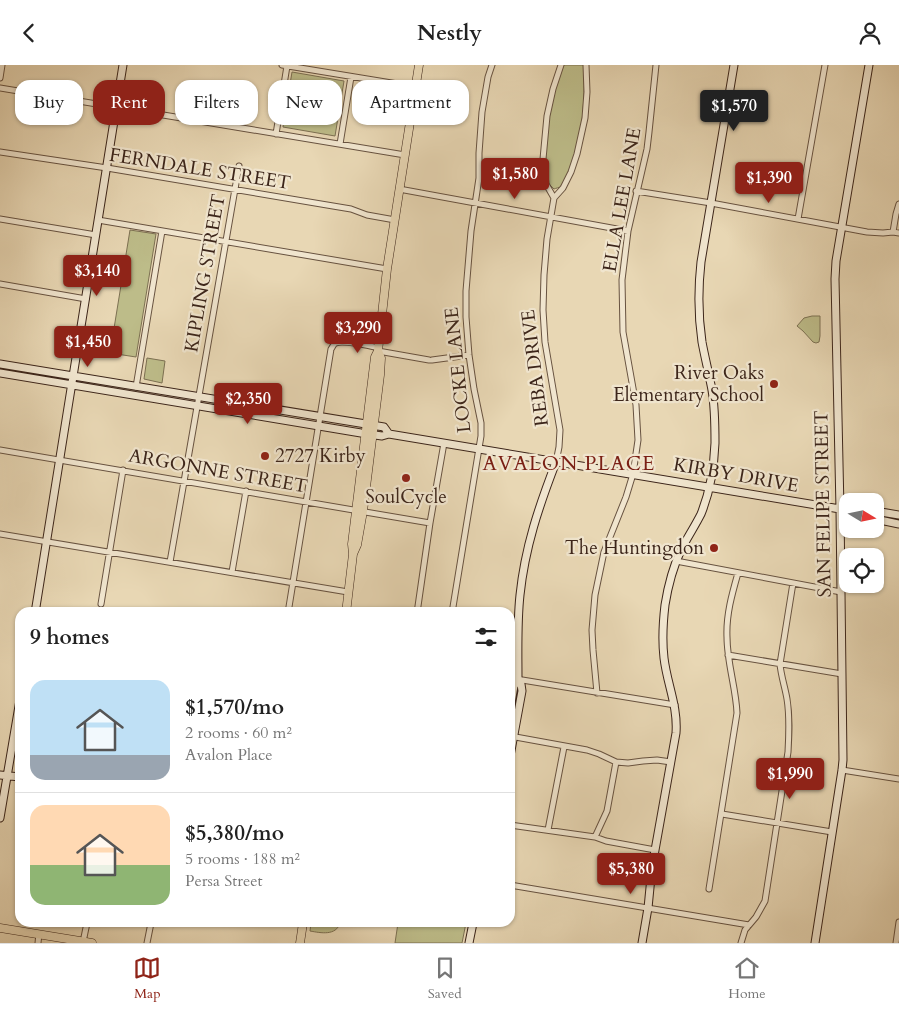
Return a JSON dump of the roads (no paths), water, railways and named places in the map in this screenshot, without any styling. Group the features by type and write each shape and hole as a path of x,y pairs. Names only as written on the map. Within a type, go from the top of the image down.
{"main road":[{"path":"417,80 419,65"},
{"path":"347,607 353,554 352,543 360,511 370,425 374,357 379,350 387,269 410,125"},
{"path":"300,943 301,927"},
{"path":"0,928 88,942"}],"street":[{"path":"0,78 2,65"},
{"path":"120,80 123,65"},
{"path":"276,134 284,65 370,80"},
{"name":"LOCKE LANE","path":"453,607 480,448 481,429 469,355 466,282 479,178 482,112 492,65"},
{"path":"554,198 546,185 543,159 547,116 561,65"},
{"name":"REBA DRIVE","path":"515,662 520,593 526,553 541,501 556,462 559,447 560,430 545,342 543,310 544,275 554,198 563,188 571,172 585,118 587,92 586,65"},
{"name":"ELLA LEE LANE","path":"597,693 593,643 595,595 604,552 633,474 638,439 634,395 626,354 622,318 622,280 628,231 650,132 656,65"},
{"path":"642,943 652,867 676,727 675,705 668,682 664,658 665,607 668,588 676,561 700,515 709,487 715,445 714,408 698,304 699,282 734,65"},
{"path":"798,219 825,65"},
{"name":"SAN FELIPE STREET","path":"843,493 835,279 836,261 869,65"},
{"path":"340,144 351,77"},
{"path":"0,88 93,103"},
{"path":"165,115 405,155"},
{"path":"36,607 113,125"},
{"name":"FERNDALE STREET","path":"0,152 351,209 367,215 395,220"},
{"name":"KIPLING STREET","path":"170,562 238,166"},
{"path":"399,189 628,231"},
{"path":"636,191 875,233 896,232 896,214 899,205"},
{"path":"0,219 96,235"},
{"path":"98,220 387,269"},
{"path":"122,393 136,387 162,231"},
{"path":"0,284 86,299"},
{"path":"289,607 331,349 337,343 346,343 431,360 469,355"},
{"path":"0,373 1,364"},
{"name":"KIRBY DRIVE","path":"1,364 384,427 390,434"},
{"name":"KIRBY DRIVE","path":"0,373 369,434 382,436 390,434 480,448 839,507"},
{"path":"418,607 444,443"},
{"name":"ARGONNE STREET","path":"0,450 430,523"},
{"path":"101,604 123,470"},
{"path":"232,572 246,491"},
{"path":"884,512 899,515"},
{"path":"884,521 899,524"},
{"path":"0,534 348,592"},
{"path":"676,561 839,592"},
{"path":"709,889 736,713 736,700 728,655 727,620 738,573"},
{"path":"741,943 745,930 756,917 765,901 788,752 787,700 780,664 794,583"},
{"name":"SAN FELIPE STREET","path":"815,943 842,770 841,593"},
{"path":"728,655 842,673"},
{"path":"515,678 675,705"},
{"name":"REBA DRIVE","path":"515,679 521,684 522,691 515,722"},
{"path":"0,817 4,776 15,724"},
{"path":"515,737 599,754 616,762 628,763 657,760 671,762"},
{"path":"548,830 564,747"},
{"path":"595,837 607,811 616,762"},
{"path":"842,770 899,779"},
{"path":"722,814 832,832"},
{"path":"515,826 595,837 606,841 655,850"},
{"path":"515,886 749,925"},
{"path":"896,943 899,922"},
{"path":"87,927 88,942"},
{"path":"147,943 150,927"},
{"path":"469,943 472,927"},
{"path":"38,943 39,934"}],"place":[{"name":"River Oaks Elementary School","path":"774,384"},
{"name":"2727 Kirby","path":"265,456"},
{"name":"SoulCycle","path":"406,478"},
{"name":"The Huntingdon","path":"714,548"}],"district":[{"name":"AVALON PLACE","path":"569,463"}]}
